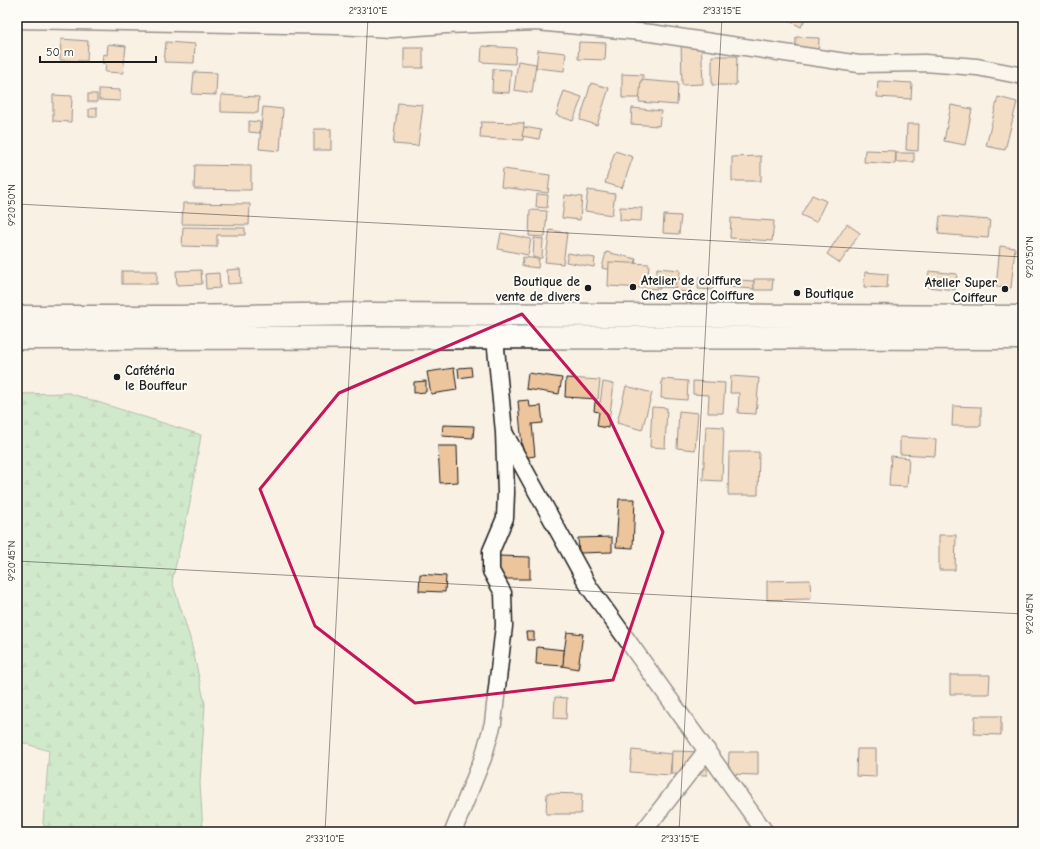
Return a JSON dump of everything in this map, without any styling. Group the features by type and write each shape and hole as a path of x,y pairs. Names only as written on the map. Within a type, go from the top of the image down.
{"main road":[{"path":"17,317 175,317 369,314 1023,317"},
{"path":"17,338 297,336 495,338 1023,338"}],"street":[{"path":"17,20 331,26 391,29 422,28 446,25 537,22 651,33 859,64 925,63 977,67 1023,76"},
{"path":"453,832 483,758 493,723 504,626 502,593 491,571 491,552 505,518 506,493 504,432 495,338"},
{"path":"504,432 589,587 765,832"},
{"path":"643,832 707,750"}],"highlighted area":[{"path":"522,314 608,415 663,532 613,680 415,703 315,626 260,489 339,393"}],"green space":[{"path":"69,393 201,435 190,503 172,581 190,638 205,704 200,783 203,832 47,832 43,823 49,751 17,741 17,394"}],"building":[{"path":"396,17 416,17 416,22 396,20"},
{"path":"784,17 806,17 801,27"},
{"path":"796,37 819,38 818,60 795,58"},
{"path":"61,39 88,41 87,61 60,60"},
{"path":"701,39 703,84 682,85 681,40"},
{"path":"166,42 195,44 194,63 164,62"},
{"path":"579,42 606,43 605,60 578,59"},
{"path":"108,44 126,46 123,73 105,72 106,64 102,63 103,54 107,55"},
{"path":"482,46 516,48 515,64 481,62"},
{"path":"404,48 423,48 423,68 404,68"},
{"path":"538,50 566,53 564,71 536,68"},
{"path":"712,56 737,56 736,85 712,85"},
{"path":"518,61 536,64 532,93 514,90"},
{"path":"493,69 511,70 509,93 492,92"},
{"path":"194,72 217,73 216,95 192,94"},
{"path":"622,74 643,75 642,98 622,98"},
{"path":"641,80 678,83 677,105 639,102"},
{"path":"878,81 912,83 911,99 877,97"},
{"path":"591,83 609,88 597,125 580,120"},
{"path":"99,89 120,90 120,101 99,100"},
{"path":"564,91 582,97 573,121 556,115"},
{"path":"88,94 97,94 97,102 88,102"},
{"path":"53,95 72,96 71,122 53,121"},
{"path":"221,95 259,97 258,113 221,112"},
{"path":"998,97 1017,102 1005,150 986,146"},
{"path":"398,103 423,105 418,146 393,144"},
{"path":"951,105 972,109 965,145 944,141"},
{"path":"263,107 283,109 280,151 259,149"},
{"path":"97,108 97,117 89,117 89,109"},
{"path":"632,108 661,111 659,126 631,124"},
{"path":"249,121 260,122 260,133 249,132"},
{"path":"481,122 524,123 523,140 480,138"},
{"path":"907,124 919,124 918,151 906,150"},
{"path":"524,127 541,130 539,139 522,136"},
{"path":"314,129 331,129 331,150 314,150"},
{"path":"865,150 896,151 895,164 864,162"},
{"path":"615,151 633,157 622,188 605,183"},
{"path":"896,153 914,153 914,162 896,162"},
{"path":"761,156 761,181 732,181 732,157"},
{"path":"195,165 251,166 251,190 194,189"},
{"path":"503,169 550,175 548,193 501,187"},
{"path":"588,190 615,194 612,215 585,211"},
{"path":"537,194 548,195 547,208 536,207"},
{"path":"565,195 582,197 580,220 562,218"},
{"path":"812,195 826,201 816,222 801,215"},
{"path":"183,203 250,204 249,225 182,224"},
{"path":"620,207 642,208 641,221 620,220"},
{"path":"530,210 547,211 545,237 529,236"},
{"path":"664,215 681,216 679,234 663,233"},
{"path":"940,216 990,220 988,238 938,234"},
{"path":"731,218 774,221 772,241 730,238"},
{"path":"847,224 860,233 840,263 827,254"},
{"path":"183,227 245,228 245,235 217,235 217,247 182,246"},
{"path":"550,230 567,233 563,264 545,262"},
{"path":"501,233 531,239 528,255 498,249"},
{"path":"534,238 543,239 542,258 533,258"},
{"path":"1000,246 1015,248 1011,288 996,287"},
{"path":"606,252 636,259 633,275 602,268"},
{"path":"568,253 595,258 594,267 566,262"},
{"path":"523,257 539,259 538,268 522,266"},
{"path":"609,262 649,264 648,277 660,277 660,289 608,286"},
{"path":"657,268 680,270 679,288 656,287"},
{"path":"240,269 241,283 228,284 227,270"},
{"path":"201,270 202,284 177,285 176,271"},
{"path":"122,271 157,271 157,284 122,284"},
{"path":"929,271 957,274 955,290 927,287"},
{"path":"865,272 888,274 887,288 864,287"},
{"path":"219,273 220,288 206,289 205,274"},
{"path":"699,277 713,278 713,290 698,289"},
{"path":"676,279 691,280 690,292 675,291"},
{"path":"725,279 754,281 754,289 725,287"},
{"path":"754,279 773,279 772,290 754,290"},
{"path":"471,367 472,376 459,378 458,368"},
{"path":"454,368 457,390 431,394 427,372"},
{"path":"528,373 562,378 559,394 526,389"},
{"path":"731,376 759,378 756,414 738,413 739,393 730,393"},
{"path":"566,378 600,380 598,399 565,397"},
{"path":"662,379 688,381 687,400 661,398"},
{"path":"426,381 426,392 414,393 414,382"},
{"path":"693,381 725,383 723,413 708,413 709,395 693,394"},
{"path":"603,382 614,384 608,428 597,426 599,412 594,411 595,402 600,403"},
{"path":"626,386 652,393 642,430 617,423"},
{"path":"529,400 530,407 541,406 543,423 532,424 535,456 523,458 518,401"},
{"path":"953,406 981,407 981,426 952,426"},
{"path":"652,407 667,408 665,448 650,447"},
{"path":"679,411 698,413 695,450 677,448"},
{"path":"443,425 474,426 473,438 442,436"},
{"path":"706,426 724,427 722,481 703,480"},
{"path":"900,437 936,439 935,456 900,454"},
{"path":"438,446 457,446 458,482 440,483"},
{"path":"729,452 759,452 758,495 728,495"},
{"path":"891,456 909,458 907,487 889,486"},
{"path":"619,499 635,499 633,548 616,547"},
{"path":"939,535 956,535 955,570 939,570"},
{"path":"612,537 612,552 579,553 578,538"},
{"path":"499,556 530,557 530,579 498,579"},
{"path":"420,574 446,576 445,592 419,591"},
{"path":"810,580 811,599 767,600 767,581"},
{"path":"526,632 534,632 534,640 527,640"},
{"path":"567,632 583,634 578,669 562,666"},
{"path":"537,647 564,650 563,666 536,664"},
{"path":"950,675 990,675 989,694 950,694"},
{"path":"555,697 567,698 566,719 554,718"},
{"path":"975,716 1001,716 1001,735 974,734"},
{"path":"857,749 876,749 876,777 856,776"},
{"path":"632,750 672,754 670,775 630,772"},
{"path":"672,751 707,752 707,775 671,774"},
{"path":"729,752 758,752 758,775 728,774"},
{"path":"547,793 582,794 581,814 546,814"}],"place":[{"name":"Atelier de coiffure Chez Grâce Coiffure","path":"633,287"},
{"name":"Boutique de vente de divers","path":"588,288"},
{"name":"Atelier Super Coiffeur","path":"1005,289"},
{"name":"Boutique","path":"797,293"},
{"name":"Cafétéria le Bouffeur","path":"117,377"}]}
